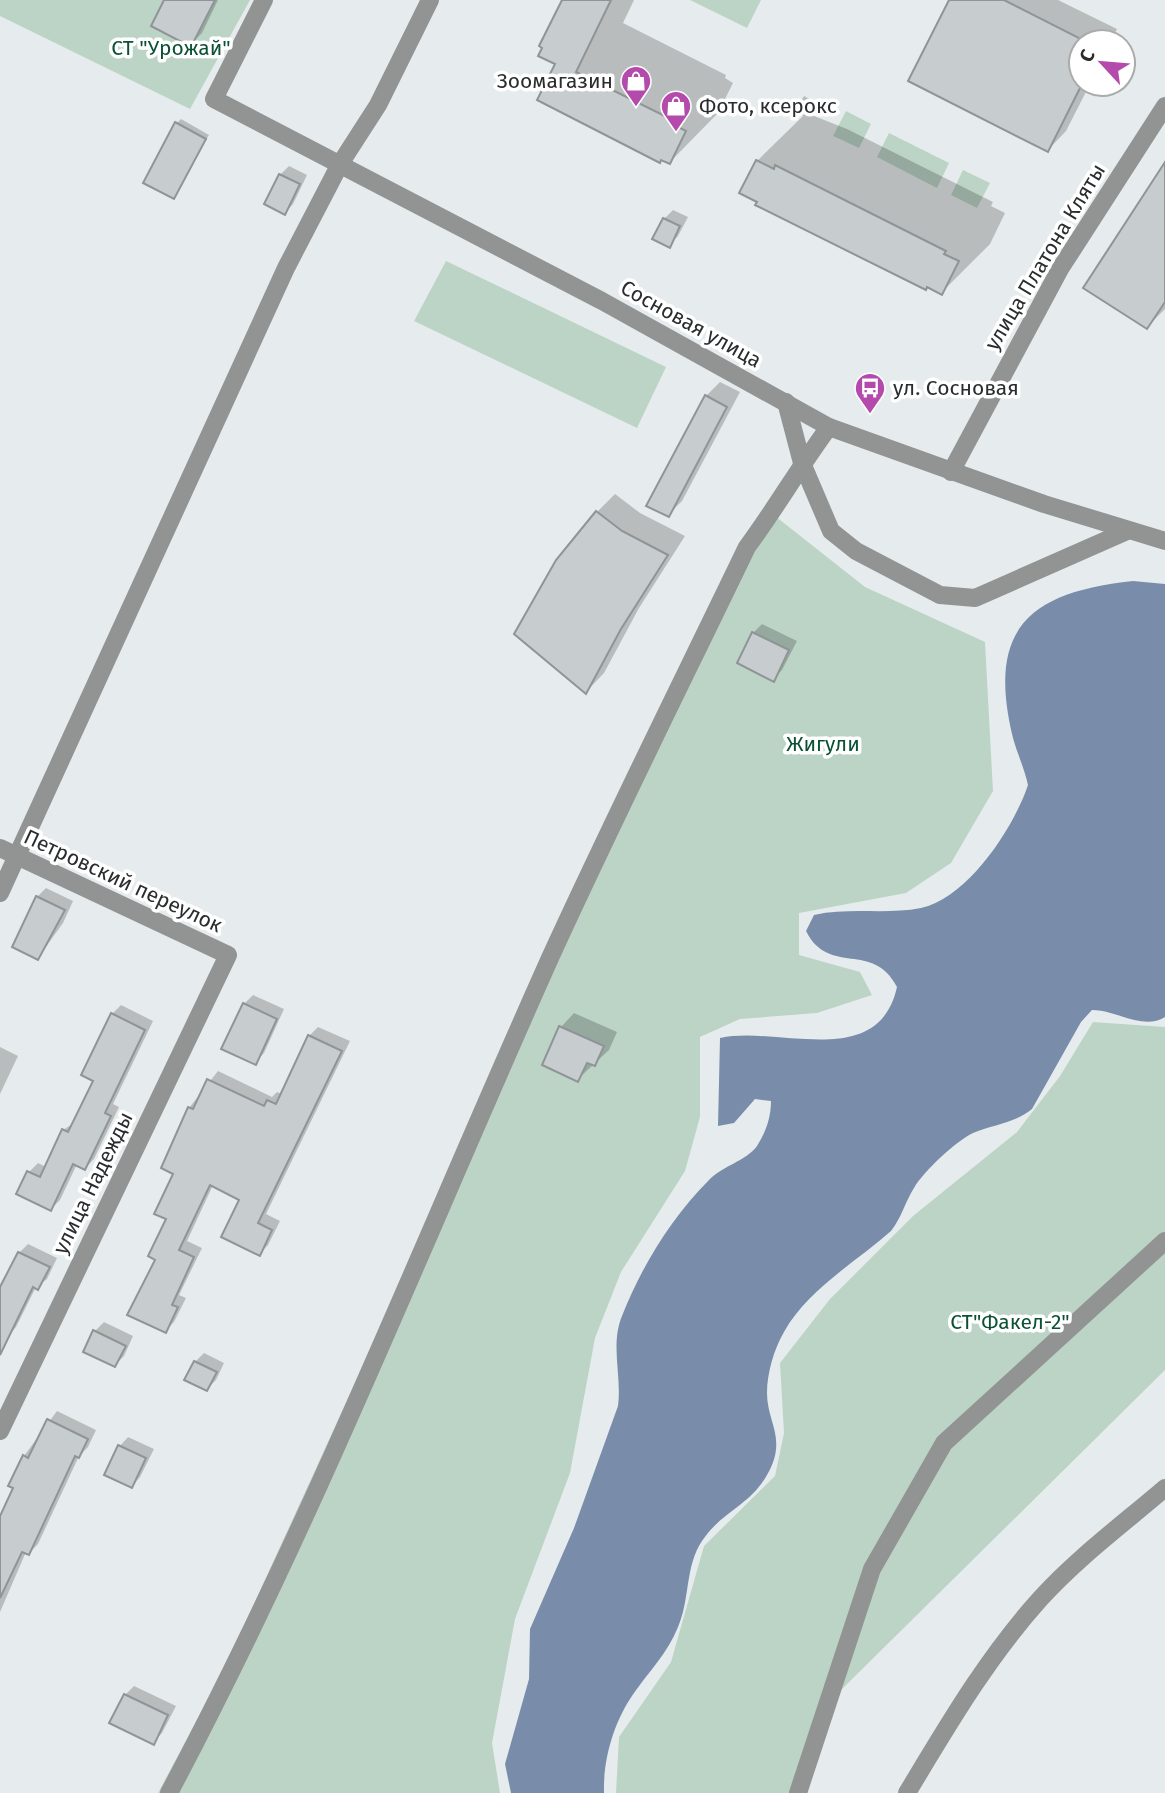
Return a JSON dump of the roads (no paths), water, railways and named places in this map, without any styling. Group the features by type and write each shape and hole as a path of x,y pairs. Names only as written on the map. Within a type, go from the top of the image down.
{"street":[{"name":"Сосновая улица","path":"264,0 214,99 602,301 829,427 951,472 1165,541"},
{"path":"0,894 286,268 340,164 378,106 430,0"},
{"name":"улица Платона Кляты","path":"951,472 1060,269 1165,106"},
{"path":"786,402 802,463 831,531 856,551 940,595 975,598 1127,530"},
{"path":"169,1793 232,1676 346,1430 557,944 747,547 783,499 802,463 829,427"},
{"name":"Петровский переулок","path":"0,848 228,955"},
{"name":"улица Надежды","path":"0,1431 228,955"},
{"path":"798,1793 872,1569 944,1443 1165,1241"},
{"path":"907,1793 978,1675 1041,1598 1097,1545 1165,1489"}],"water":[{"path":"1133,581 1165,584 1165,1017 1148,1022 1092,1010 1081,1022 1032,1109 1011,1121 973,1133 949,1150 918,1181 891,1231 833,1277 794,1317 774,1353 767,1385 776,1437 772,1465 757,1489 720,1521 702,1541 693,1561 682,1617 674,1637 627,1704 615,1728 605,1767 604,1793 511,1793 505,1764 529,1679 530,1629 574,1528 618,1406 617,1338 622,1316 648,1261 682,1210 714,1175 740,1160 757,1146 767,1124 771,1101 755,1099 734,1123 718,1126 720,1038 743,1036 823,1040 848,1037 869,1029 886,1013 897,987 887,973 864,961 827,953 816,945 806,931 814,915 921,908 939,902 972,876 1012,821 1028,785 1012,734 1006,697 1006,666 1013,641 1025,621 1044,606 1068,594"}],"place":[{"name":"Зоомагазин","path":"636,108"},
{"name":"Фото, ксерокс","path":"676,133"},
{"name":"ул. Сосновая","path":"870,415"}],"park label":[{"name":"СТ \"Урожай\"","path":"171,48"},
{"name":"Жигули","path":"823,744"},
{"name":"СТ\"Факел-2\"","path":"1010,1322"}]}
